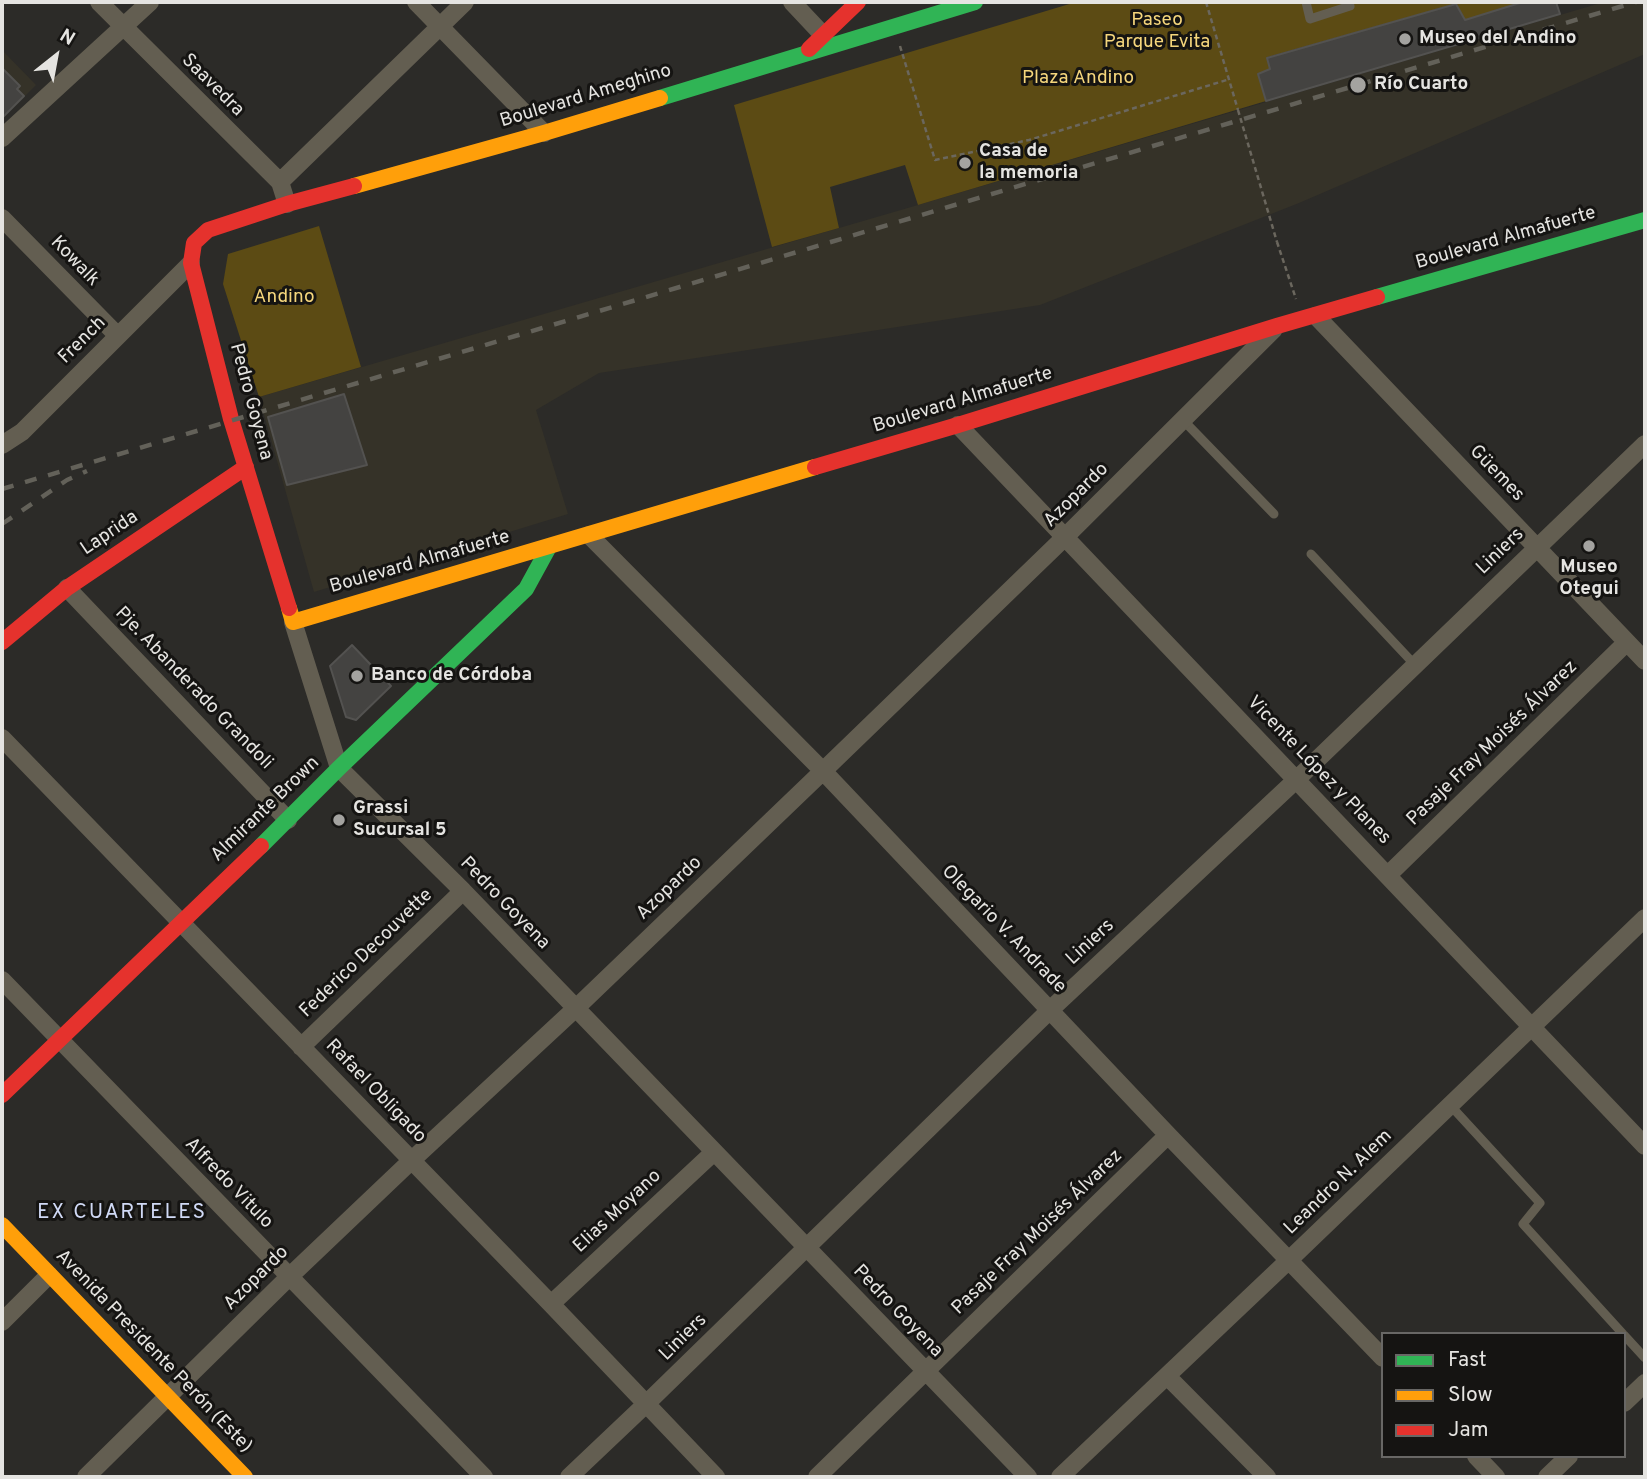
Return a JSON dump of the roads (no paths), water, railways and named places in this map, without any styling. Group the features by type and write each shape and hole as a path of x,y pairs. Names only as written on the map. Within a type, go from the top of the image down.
{"main road":[{"path":"805,53 858,2"},
{"name":"Boulevard Ameghino","path":"191,262 194,243 208,230 287,204 544,133 975,2"},
{"name":"Boulevard Almafuerte","path":"293,622 958,425 1277,326 1645,220"},
{"name":"Pedro Goyena","path":"191,262 231,419 293,622"},
{"name":"Laprida","path":"2,642 66,588 246,467"},
{"name":"Almirante Brown","path":"2,1095 526,589 549,547"},
{"name":"Avenida Presidente Perón (Este)","path":"2,1225 245,1477"}],"street":[{"name":"Saavedra","path":"99,2 279,182 287,204"},
{"path":"2,138 150,2"},
{"path":"416,2 544,133"},
{"path":"279,182 465,2"},
{"path":"792,2 823,35"},
{"name":"Kowalk","path":"2,218 117,335"},
{"name":"French","path":"2,445 22,432 191,262"},
{"name":"Güemes","path":"1309,318 1645,661"},
{"name":"Azopardo","path":"86,1477 289,1277 576,1009 823,771 1065,537 1277,326"},
{"name":"Vicente López y Planes","path":"958,425 1645,1146"},
{"name":"Liniers","path":"569,1477 1050,1010 1297,779 1645,444"},
{"name":"Olegario V. Andrade","path":"589,536 823,771 1381,1356"},
{"name":"Pje. Abanderado Grandoli","path":"66,588 288,820"},
{"name":"Pedro Goyena","path":"293,622 339,768 463,891 1028,1477"},
{"name":"Pasaje Fray Moisés Álvarez","path":"1388,875 1627,642"},
{"name":"Rafael Obligado","path":"2,737 716,1477"},
{"name":"Federico Decouvette","path":"301,1047 463,891"},
{"name":"Leandro N. Alem","path":"1060,1477 1645,918"},
{"name":"Alfredo Vitulo","path":"2,980 484,1477"},
{"name":"Pasaje Fray Moisés Álvarez","path":"817,1477 1168,1135"},
{"name":"Elias Moyano","path":"551,1304 714,1152"},
{"path":"2,1322 49,1275"},
{"path":"1167,1376 1267,1477"},
{"path":"1626,1401 1645,1383"},
{"path":"1478,1458 1496,1477"},
{"path":"1547,1477 1567,1458"}],"lane":[{"path":"1306,2 1311,19 1350,6 1349,2"},
{"path":"1183,420 1274,514"},
{"path":"1311,554 1415,665"},
{"path":"1450,1105 1540,1203 1523,1224 1622,1332"},
{"path":"1626,1336 1645,1358"}],"railway":[{"path":"2,489 1636,2"},
{"path":"2,524 67,480 87,471"}],"place":[{"name":"Museo del Andino","path":"1405,39"},
{"name":"Río Cuarto","path":"1358,85"},
{"name":"Casa de la memoria","path":"965,163"},
{"name":"Museo Otegui","path":"1589,546"},
{"name":"Banco de Córdoba","path":"357,676"},
{"name":"Grassi Sucursal 5","path":"339,820"}],"district":[{"name":"EX CUARTELES","path":"122,1214"}],"park label":[{"name":"Paseo Parque Evita","path":"1157,32"},
{"name":"Plaza Andino","path":"1078,79"},
{"name":"Andino","path":"284,298"}]}
